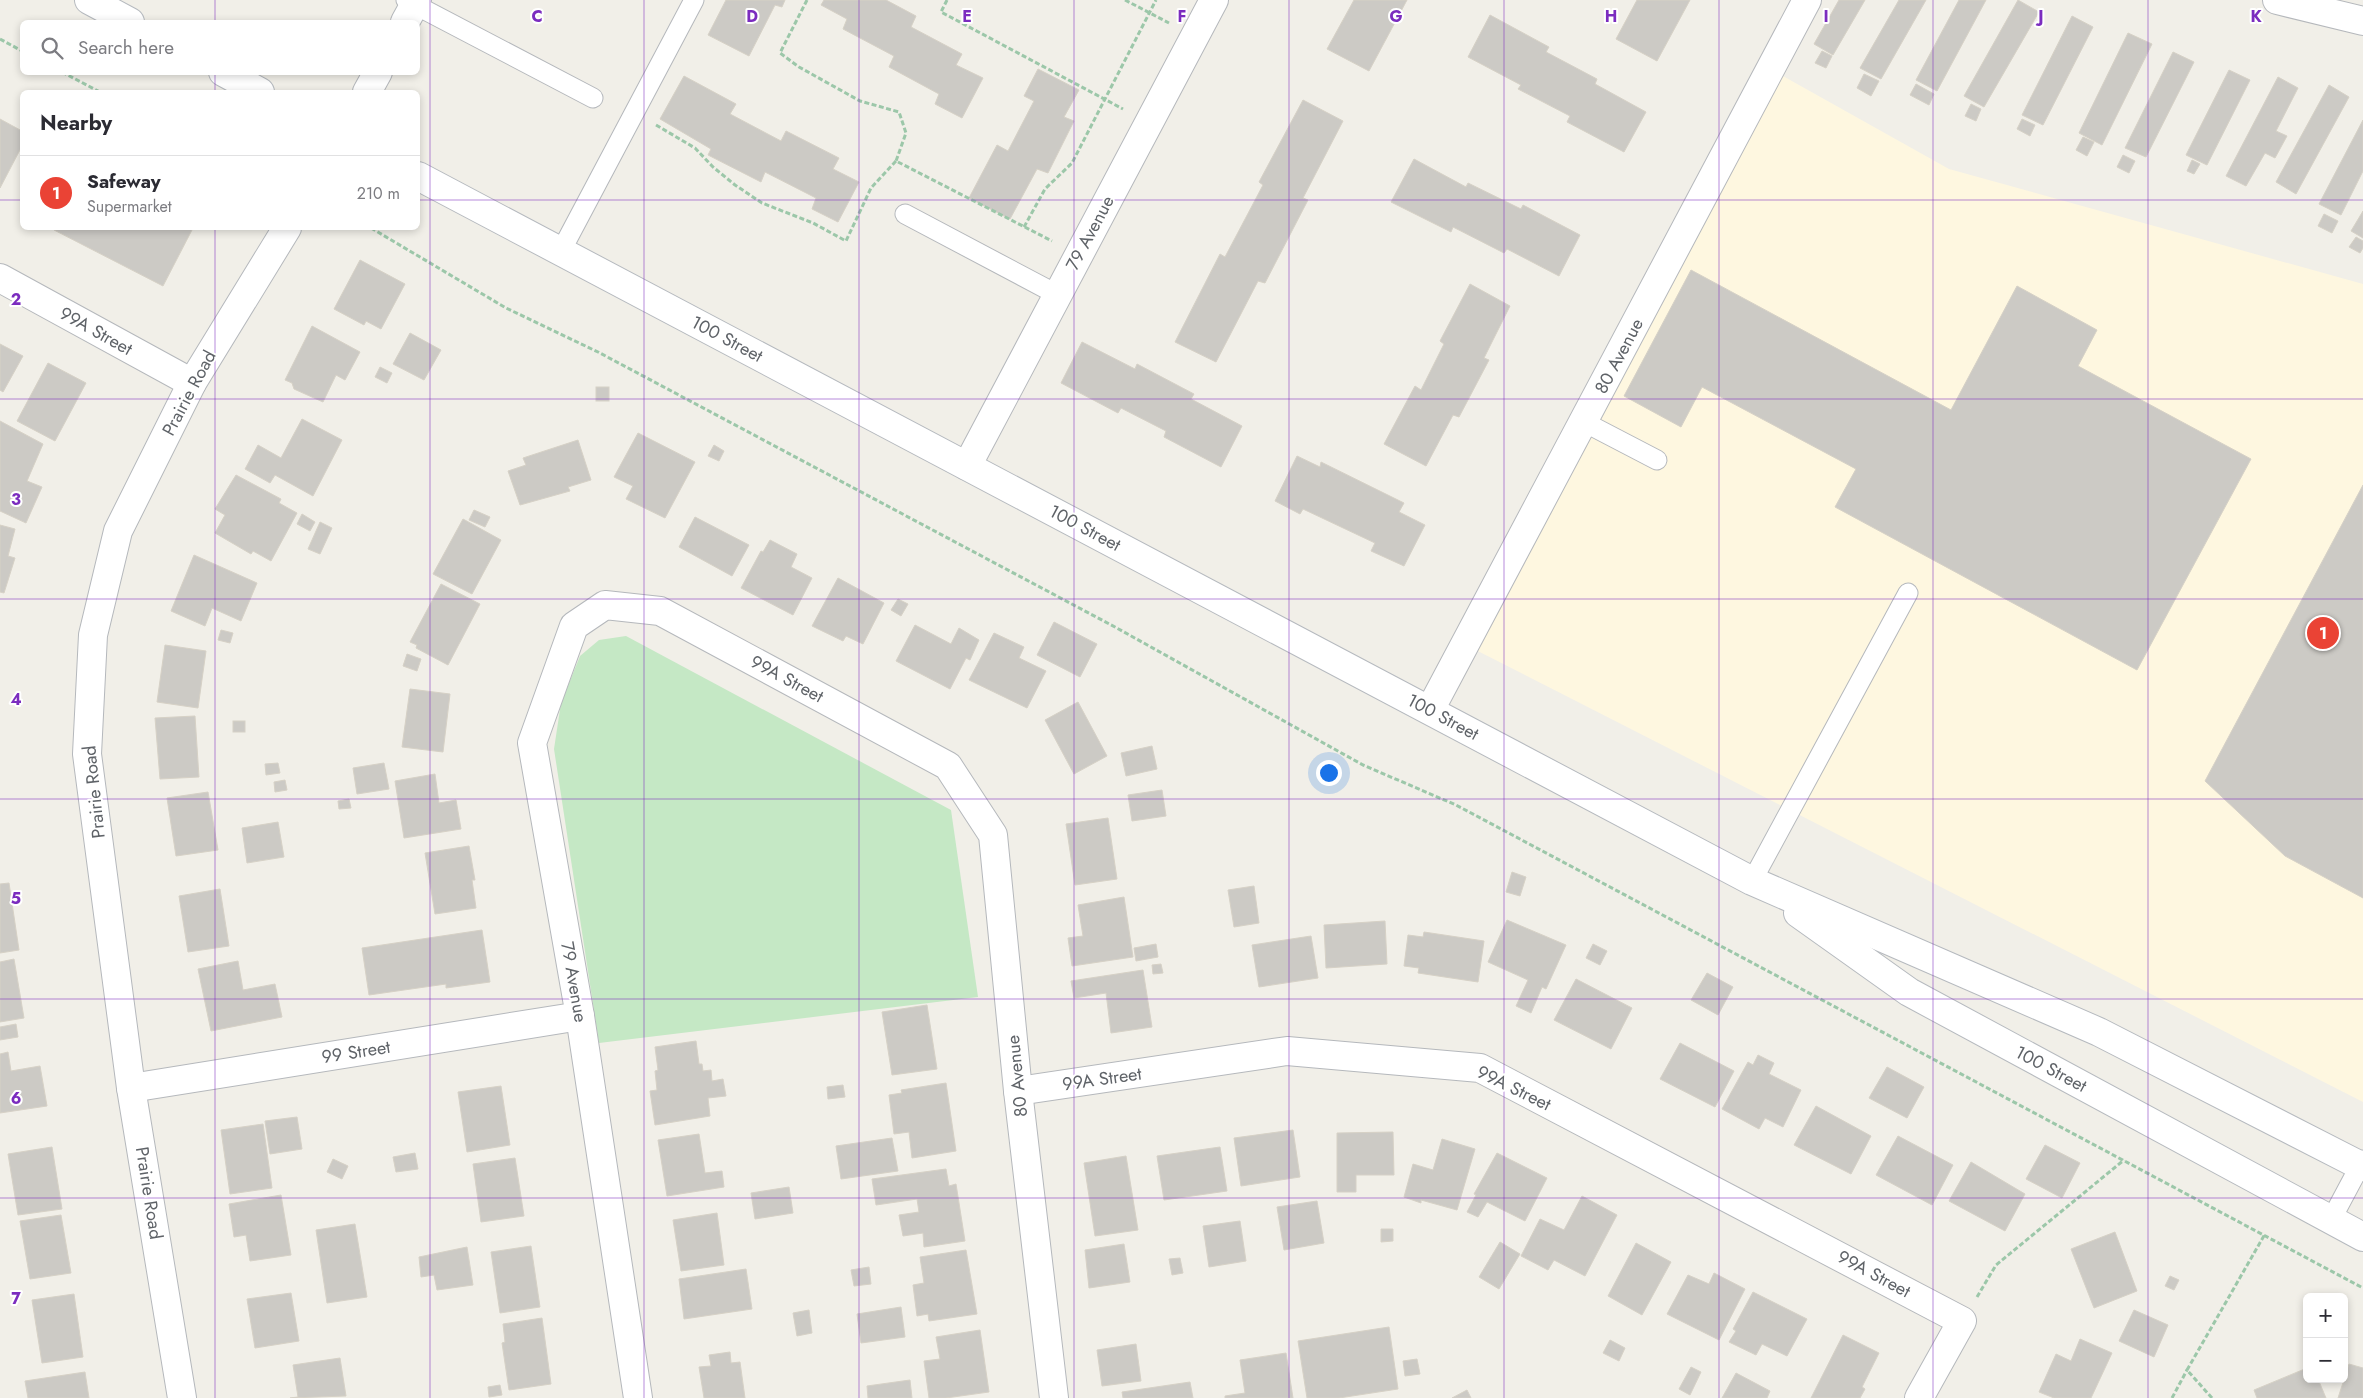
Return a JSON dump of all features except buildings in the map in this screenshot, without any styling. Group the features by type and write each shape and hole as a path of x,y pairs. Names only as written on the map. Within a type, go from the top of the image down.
{"street":[{"path":"89,0 126,20"},
{"name":"79 Avenue","path":"967,466 1214,0"},
{"name":"80 Avenue","path":"1430,710 1807,0"},
{"path":"2278,0 2363,21"},
{"path":"229,75 256,90"},
{"path":"368,90 376,75"},
{"name":"100 Street","path":"420,177 1752,881 2099,1032 2362,1164"},
{"name":"Prairie Road","path":"182,1398 132,1088 87,754 93,635 118,531 192,383 286,230"},
{"name":"99A Street","path":"0,278 192,383"},
{"name":"79 Avenue","path":"620,607 605,605 574,626 532,743 580,1016 638,1398"},
{"name":"99A Street","path":"620,607 660,611 948,766"},
{"name":"80 Avenue","path":"948,766 993,836 1018,1091 1054,1398"},
{"name":"100 Street","path":"1752,881 1909,992 2363,1237"},
{"name":"99 Street","path":"132,1088 580,1016"},
{"name":"99A Street","path":"1018,1091 1287,1051 1480,1068 1962,1321"},
{"path":"1919,1398 1962,1321"}],"lane":[{"path":"561,251 694,0"},
{"path":"411,7 593,98"},
{"path":"905,214 1058,295"},
{"path":"1584,422 1657,460"},
{"path":"1752,881 1908,593"},
{"path":"2331,1220 2362,1164"}],"path":[{"path":"634,113 694,148 720,173 762,203 813,223 846,241 871,188 896,161 906,133 899,112 860,101 799,67 780,53 807,0"},
{"path":"947,0 941,12 1149,123"},
{"path":"1126,0 1195,36"},
{"path":"1024,227 1045,189 1072,163 1156,0"},
{"path":"0,40 20,50"},
{"path":"68,75 96,90"},
{"path":"896,161 1079,255"},
{"path":"374,230 506,308 598,352 1062,599 1363,765 1456,806 2265,1234 2363,1288"},
{"path":"1962,1321 1996,1266 2124,1160"},
{"path":"2172,1398 2265,1234"},
{"path":"2187,1370 2212,1398"}],"shaded area":[{"path":"1772,70 1949,169 2363,284 2363,1102 1464,644"}],"green space":[{"path":"626,636 951,810 978,997 599,1043 554,749 561,703 580,656 599,640"}],"place":[{"name":"Safeway","path":"2323,633"}]}
